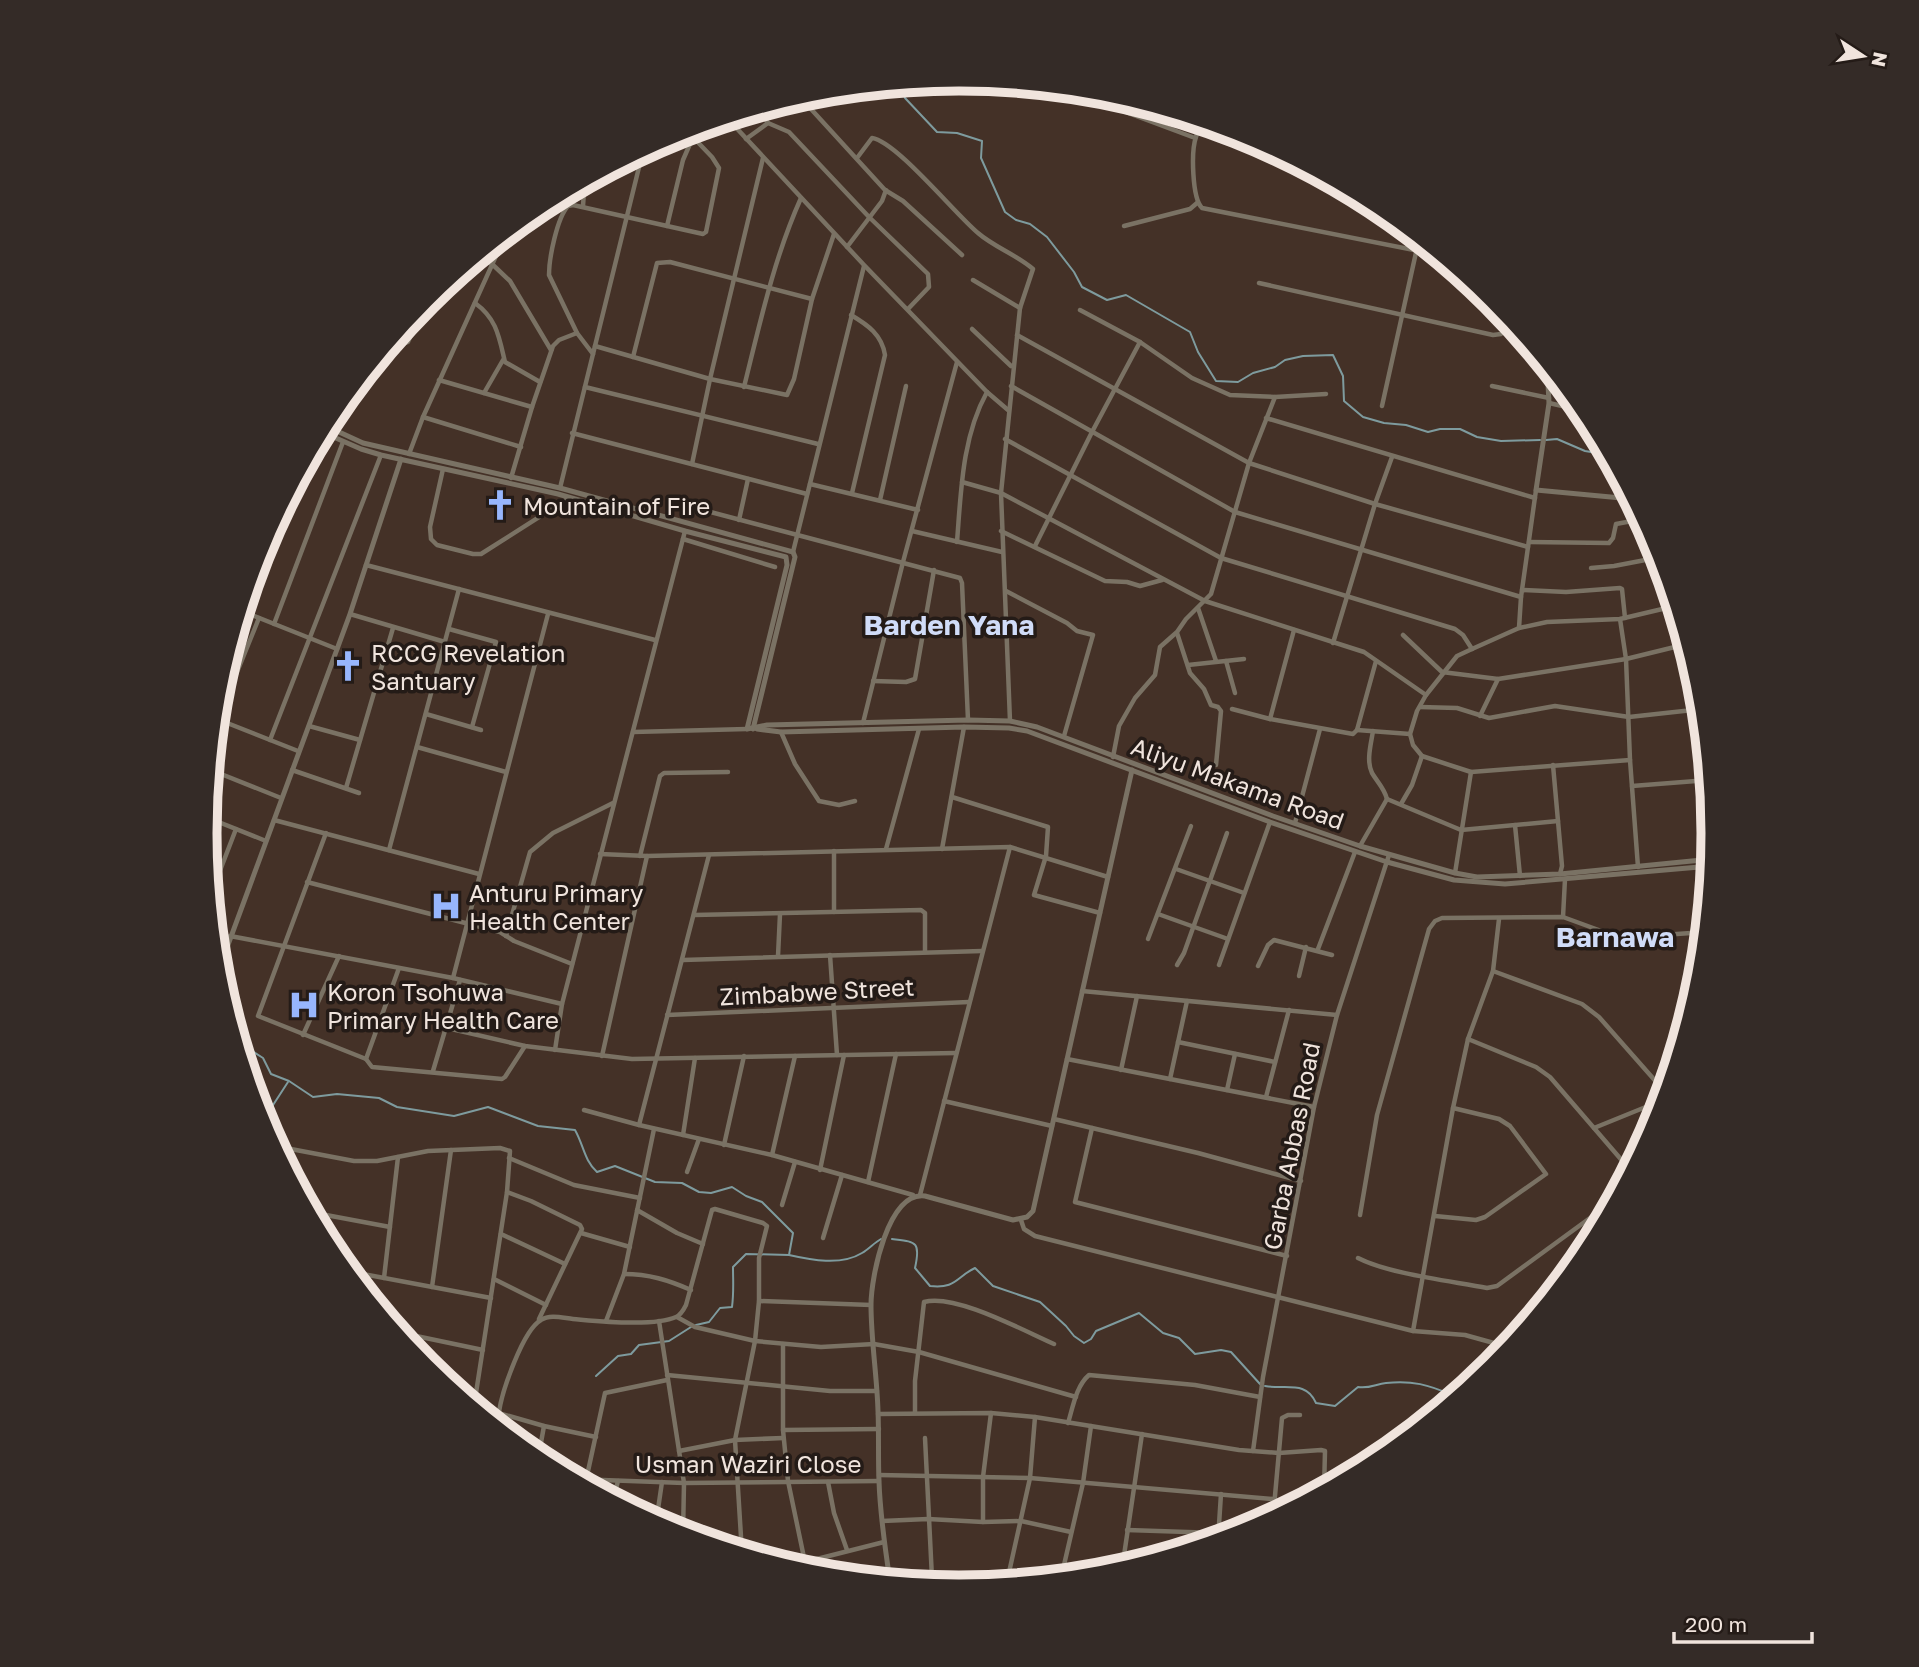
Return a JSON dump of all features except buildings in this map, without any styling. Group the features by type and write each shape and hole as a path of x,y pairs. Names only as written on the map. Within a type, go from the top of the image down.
{"street":[{"path":"809,106 886,190 903,201 962,256"},
{"path":"1121,109 1195,138"},
{"path":"763,117 768,123 789,132 869,217 928,274 929,287 908,309"},
{"path":"746,139 768,123"},
{"path":"734,126 846,247 1008,411"},
{"path":"1199,131 1195,138 1195,194 1197,203 1202,208 1421,252"},
{"path":"857,158 872,138 879,139 976,232 994,246 1031,267 1032,273 1020,308 1000,493 1010,721"},
{"path":"593,354 578,333 553,285 549,265 564,211 568,206 583,206 698,234 706,232 719,168 696,140"},
{"path":"667,226 683,159 691,142"},
{"path":"692,464 763,158"},
{"path":"560,488 640,164"},
{"path":"846,247 882,201 886,190"},
{"path":"583,206 584,193"},
{"path":"744,387 769,288 792,217 801,198"},
{"path":"1124,226 1182,211 1197,203"},
{"path":"595,346 710,379 783,396 790,392 812,299 834,234"},
{"path":"1382,406 1417,251"},
{"path":"226,945 350,614 406,453 498,252"},
{"path":"486,262 510,281 551,351"},
{"path":"634,357 657,263 670,262 812,299"},
{"path":"633,733 750,729 796,557 793,552 818,444 864,265"},
{"path":"973,280 1020,308"},
{"path":"1259,283 1493,335 1501,334 1505,330"},
{"path":"475,303 493,320 508,365 540,382"},
{"path":"1080,310 1140,342 1192,377 1230,395 1275,397 1326,394"},
{"path":"851,315 869,325 879,337 885,355 852,494"},
{"path":"972,329 1012,367"},
{"path":"402,343 408,342 412,332"},
{"path":"511,478 551,351 559,340 578,333"},
{"path":"1017,334 1250,463 1375,503 1528,545 1609,543 1616,524 1632,521"},
{"path":"1035,547 1140,342"},
{"path":"484,393 504,359"},
{"path":"863,723 957,362"},
{"path":"439,380 532,407"},
{"path":"1519,628 1549,401 1548,380"},
{"path":"880,500 906,386"},
{"path":"1010,386 1236,512 1521,597"},
{"path":"1492,386 1566,406"},
{"path":"585,387 818,444"},
{"path":"957,542 962,482 975,414 987,392"},
{"path":"1113,757 1119,726 1135,698 1155,675 1160,647 1211,594 1250,463 1275,397"},
{"path":"423,417 521,447"},
{"path":"1266,418 1535,498"},
{"path":"336,431 363,443 560,488 793,552"},
{"path":"572,433 807,494"},
{"path":"332,437 381,455 569,499 786,557 780,609"},
{"path":"1005,439 1221,558 1455,629 1463,635 1472,649"},
{"path":"274,624 343,442"},
{"path":"270,740 381,455"},
{"path":"1334,643 1375,503 1392,457"},
{"path":"443,469 430,527 431,539 437,545 473,554 481,554 569,499"},
{"path":"739,520 748,478"},
{"path":"962,482 1000,493 1205,601 1364,652 1426,695"},
{"path":"810,484 918,510"},
{"path":"1536,490 1621,498"},
{"path":"703,510 956,576 962,583 968,720"},
{"path":"646,520 648,512"},
{"path":"555,1050 572,964 685,531"},
{"path":"912,531 1002,552"},
{"path":"1001,531 1105,581 1128,582 1140,586 1163,580"},
{"path":"683,539 775,567"},
{"path":"1591,568 1649,559"},
{"path":"366,565 655,640"},
{"path":"873,681 906,682 915,679 934,570"},
{"path":"389,850 459,589"},
{"path":"1522,590 1566,592 1622,589 1638,867"},
{"path":"1005,590 1067,622 1077,631 1093,635 1064,736"},
{"path":"1198,608 1216,661"},
{"path":"1630,760 1471,772 1422,756 1413,745 1410,734 1426,695 1457,656 1519,628 1546,622 1623,619 1667,608"},
{"path":"250,614 337,649"},
{"path":"350,614 445,642"},
{"path":"453,978 548,614"},
{"path":"233,681 259,618"},
{"path":"346,788 393,628"},
{"path":"449,629 496,642 472,727"},
{"path":"1270,719 1294,630"},
{"path":"1177,632 1190,673 1204,689 1210,705 1221,710 1216,765"},
{"path":"1403,635 1443,672 1498,679 1626,659 1678,646"},
{"path":"1188,665 1244,659"},
{"path":"1226,661 1235,693"},
{"path":"1357,730 1376,661"},
{"path":"1480,716 1498,679"},
{"path":"1419,707 1457,708 1489,718 1555,706 1629,716 1692,710"},
{"path":"1232,709 1347,734 1357,730 1410,734"},
{"path":"426,714 481,730"},
{"name":"Aliyu Makama Road","path":"750,729 767,725 1010,721 1064,736 1132,767 1270,822 1355,852 1454,880 1505,884 1638,867 1701,863"},
{"path":"225,722 298,751"},
{"path":"308,725 360,740"},
{"path":"942,849 964,727"},
{"name":"Aliyu Makama Road","path":"750,729 781,732 964,727 1027,731 1360,846 1477,877 1562,876 1701,864"},
{"path":"886,850 919,729"},
{"path":"1295,823 1320,729"},
{"path":"781,732 795,764 819,801 839,805 855,801"},
{"path":"1360,846 1387,799 1369,765 1373,732"},
{"path":"417,747 506,772"},
{"path":"1401,804 1412,785 1422,756"},
{"path":"1553,765 1562,866 1563,917"},
{"path":"584,1110 654,1129 772,1155 820,1170 1021,1220 1033,1211 1132,767"},
{"path":"291,770 359,793"},
{"path":"602,1056 660,776 664,773 728,772"},
{"path":"1455,873 1471,772"},
{"path":"220,774 281,798"},
{"path":"1632,786 1700,781"},
{"path":"952,797 1048,827 1046,856 1034,895 1100,913"},
{"path":"1387,799 1461,830 1558,821"},
{"path":"506,936 530,852 553,833 613,803"},
{"path":"273,820 480,874"},
{"path":"218,822 266,841"},
{"path":"1219,965 1270,822"},
{"path":"1515,825 1520,876"},
{"path":"1148,939 1191,826"},
{"path":"219,874 236,829"},
{"path":"326,833 258,1017 366,1059 377,1068 502,1079 525,1046"},
{"path":"1177,965 1194,927 1227,833"},
{"path":"600,854 709,855 1010,847 1108,877"},
{"path":"889,1572 879,1478 879,1430 871,1305 874,1277 888,1228 904,1202 916,1195 957,1053 1010,847"},
{"path":"834,851 834,912"},
{"path":"1318,949 1355,852"},
{"path":"639,1125 709,855"},
{"name":"Garba Abbas Road","path":"1253,1451 1263,1377 1314,1107 1336,1015 1389,855"},
{"path":"1176,869 1244,892"},
{"path":"307,882 467,922 572,964"},
{"path":"694,915 923,911 925,952"},
{"path":"1158,914 1228,939"},
{"path":"779,956 780,915"},
{"path":"1360,1215 1377,1115 1429,929 1435,921 1442,918 1563,917 1615,936 1696,933"},
{"path":"1413,1331 1453,1108 1468,1039 1493,971 1499,919"},
{"path":"230,936 453,978 562,1004"},
{"path":"1258,967 1271,941 1318,949 1332,955"},
{"path":"1299,976 1306,947"},
{"path":"683,960 982,951"},
{"path":"830,955 837,1055"},
{"path":"303,1035 339,956"},
{"path":"366,1059 399,968"},
{"path":"1493,971 1582,1004 1599,1017 1658,1084"},
{"path":"433,1071 460,980"},
{"path":"1082,991 1336,1015"},
{"path":"1121,1069 1137,996"},
{"path":"1170,1079 1187,1001"},
{"name":"Zimbabwe Street","path":"667,1015 969,1002"},
{"path":"1266,1097 1289,1010"},
{"path":"447,1028 525,1046 602,1056 657,1059 957,1053"},
{"path":"1468,1039 1536,1067 1550,1077 1624,1163"},
{"path":"1178,1042 1275,1062"},
{"path":"868,1182 896,1054"},
{"path":"1227,1090 1235,1054"},
{"path":"820,1170 844,1055"},
{"path":"724,1145 744,1056"},
{"path":"772,1155 795,1056"},
{"path":"682,1135 695,1058"},
{"path":"1067,1059 1314,1107"},
{"path":"944,1101 1052,1126"},
{"path":"1594,1128 1650,1105"},
{"path":"1435,1216 1475,1220 1485,1217 1546,1174 1510,1126 1499,1119 1453,1108"},
{"path":"1054,1119 1301,1181"},
{"path":"1092,1128 1076,1202 1287,1256"},
{"path":"606,1321 624,1274 654,1129"},
{"path":"687,1172 699,1139"},
{"path":"288,1149 354,1161 377,1161 451,1150 500,1148 510,1151 507,1192 476,1397"},
{"path":"432,1287 451,1150"},
{"path":"383,1278 398,1157"},
{"path":"509,1158 589,1189 640,1199"},
{"path":"782,1205 795,1162"},
{"path":"823,1238 842,1175"},
{"path":"499,1412 508,1378 530,1329 538,1321 581,1233 580,1225 531,1200 507,1192"},
{"path":"538,1321 547,1317 606,1321 659,1321 677,1317 686,1305 691,1290 704,1244 709,1213 715,1209 767,1226 759,1258 755,1341 735,1440 741,1543"},
{"path":"638,1210 677,1233 704,1244"},
{"path":"1358,1258 1372,1264 1487,1289 1497,1286 1599,1212"},
{"path":"322,1214 390,1227"},
{"path":"1021,1220 1024,1229 1035,1236 1413,1331 1465,1335 1498,1344"},
{"path":"581,1233 630,1247"},
{"path":"500,1234 565,1264"},
{"path":"361,1274 491,1298"},
{"path":"624,1274 646,1274 691,1290"},
{"path":"494,1279 545,1307 547,1317"},
{"path":"915,1413 915,1381 924,1302 943,1300 990,1315 1054,1344"},
{"path":"759,1301 871,1305"},
{"path":"677,1317 693,1326 755,1341 821,1347 874,1344 919,1352 1076,1397"},
{"path":"659,1321 684,1483 683,1522"},
{"path":"412,1335 483,1350"},
{"path":"783,1344 783,1438 788,1481 804,1560"},
{"path":"1068,1423 1083,1380 1089,1375 1261,1393"},
{"path":"587,1477 606,1393 686,1376 830,1391 877,1391"},
{"path":"492,1410 544,1426 596,1437"},
{"path":"878,1414 991,1413 1035,1417 1253,1451 1325,1451 1324,1480"},
{"path":"983,1522 983,1478 991,1413"},
{"path":"1273,1506 1282,1418 1300,1415"},
{"path":"1009,1574 1030,1478 1035,1417"},
{"path":"540,1446 544,1426"},
{"path":"1062,1569 1083,1483 1091,1426"},
{"path":"783,1430 879,1430"},
{"path":"1124,1557 1142,1434"},
{"path":"679,1451 735,1440 783,1438"},
{"path":"926,1438 932,1575"},
{"name":"Usman Waziri Close","path":"597,1482 828,1482 879,1478 1030,1478 1273,1499"},
{"path":"615,1491 618,1481"},
{"path":"658,1511 662,1482"},
{"path":"828,1482 834,1513 846,1550"},
{"path":"1218,1529 1221,1494"},
{"path":"882,1521 928,1518 983,1522 1021,1521 1071,1532"},
{"path":"1128,1530 1209,1533"},
{"path":"809,1561 884,1542"}],"waterway":[{"path":"903,94 937,132 957,133 982,141 981,158 1005,212 1016,220 1030,224 1047,237 1082,287 1107,300 1126,295 1190,332 1198,352 1216,381 1238,382 1253,373 1275,367 1285,360 1303,356 1333,355 1343,376 1344,401 1363,417 1428,432 1460,429 1477,437 1501,441 1540,440"},
{"path":"1546,440 1557,439 1585,451 1597,453"},
{"path":"249,1049 263,1058 271,1074 289,1081 313,1097 337,1094 379,1098 397,1107 454,1116 488,1107 538,1126 575,1130 587,1158 597,1172 615,1166 655,1182 682,1183 699,1192 711,1193 732,1187 762,1202 793,1233 789,1255 816,1260 845,1260 862,1253 881,1239"},
{"path":"270,1109 288,1082"},
{"path":"892,1239 915,1244 915,1268 930,1286 951,1284 975,1268 993,1286 1040,1302 1084,1343 1091,1339 1096,1331 1139,1313 1163,1333 1179,1338 1195,1354 1221,1350 1231,1352 1260,1384"},
{"path":"696,1325 709,1322 720,1308 732,1307 733,1267 746,1254 789,1255"},
{"path":"596,1376 618,1356 631,1354 639,1345 669,1341 691,1327"},
{"path":"1265,1386 1295,1387 1307,1391 1316,1403 1335,1406 1358,1387 1395,1382 1428,1386 1447,1393"}],"place":[{"name":"Mountain of Fire","path":"500,505"},
{"name":"RCCG Revelation Santuary","path":"348,666"},
{"name":"Anturu Primary Health Center","path":"446,906"},
{"name":"Koron Tsohuwa Primary Health Care","path":"304,1005"}],"district":[{"name":"Barden Yana","path":"949,624"},
{"name":"Barnawa","path":"1615,936"}]}
